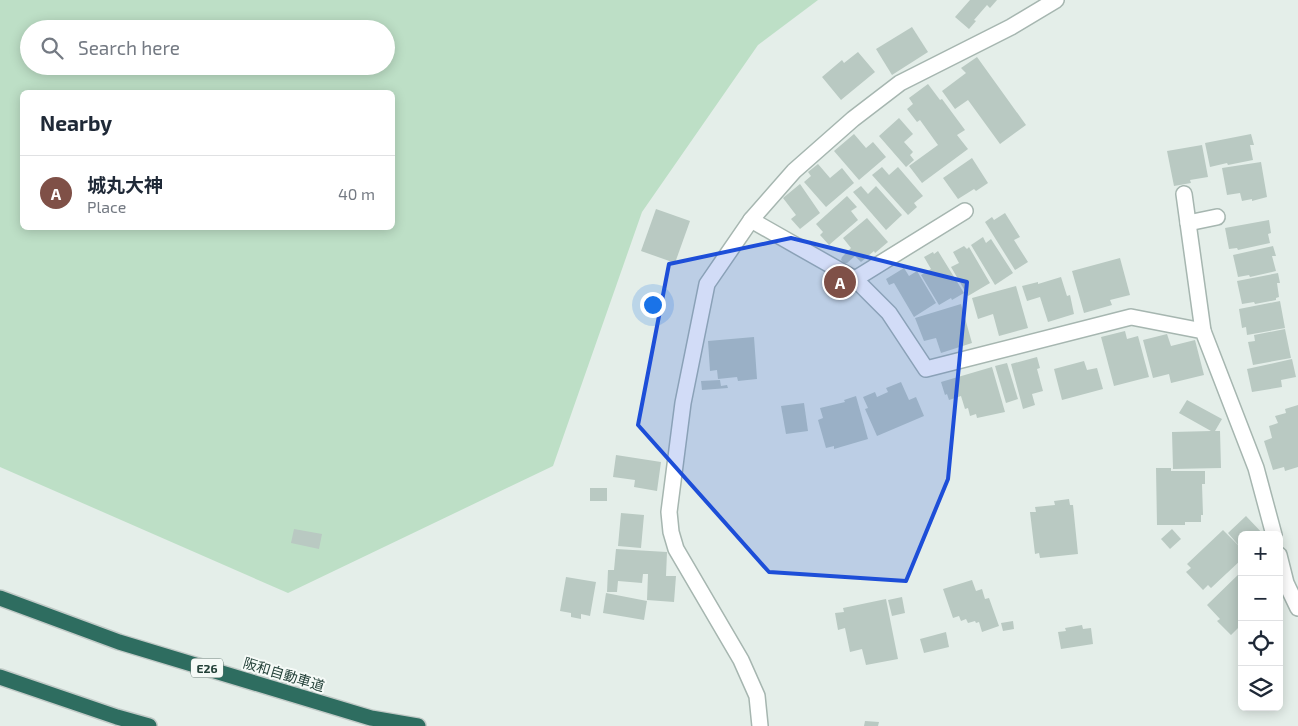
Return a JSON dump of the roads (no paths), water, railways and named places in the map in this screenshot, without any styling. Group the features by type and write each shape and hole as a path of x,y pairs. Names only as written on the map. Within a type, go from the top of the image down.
{"highway":[{"name":"阪和自動車道","path":"0,598 119,642 371,718 418,726"},
{"path":"0,677 149,726"}],"street":[{"path":"760,726 757,696 741,660 676,549 671,532 669,512 683,403 706,284 751,220 794,171 853,119 900,83 1011,27 1056,0"},
{"path":"1184,194 1203,331 1256,468 1273,531"},
{"path":"855,279 965,211"},
{"path":"1188,223 1217,217"},
{"path":"751,220 855,279 889,313 926,369 1131,317 1203,331"},
{"path":"1283,571 1286,583 1298,608"}],"place":[{"name":"城丸大神","path":"840,282"}]}
